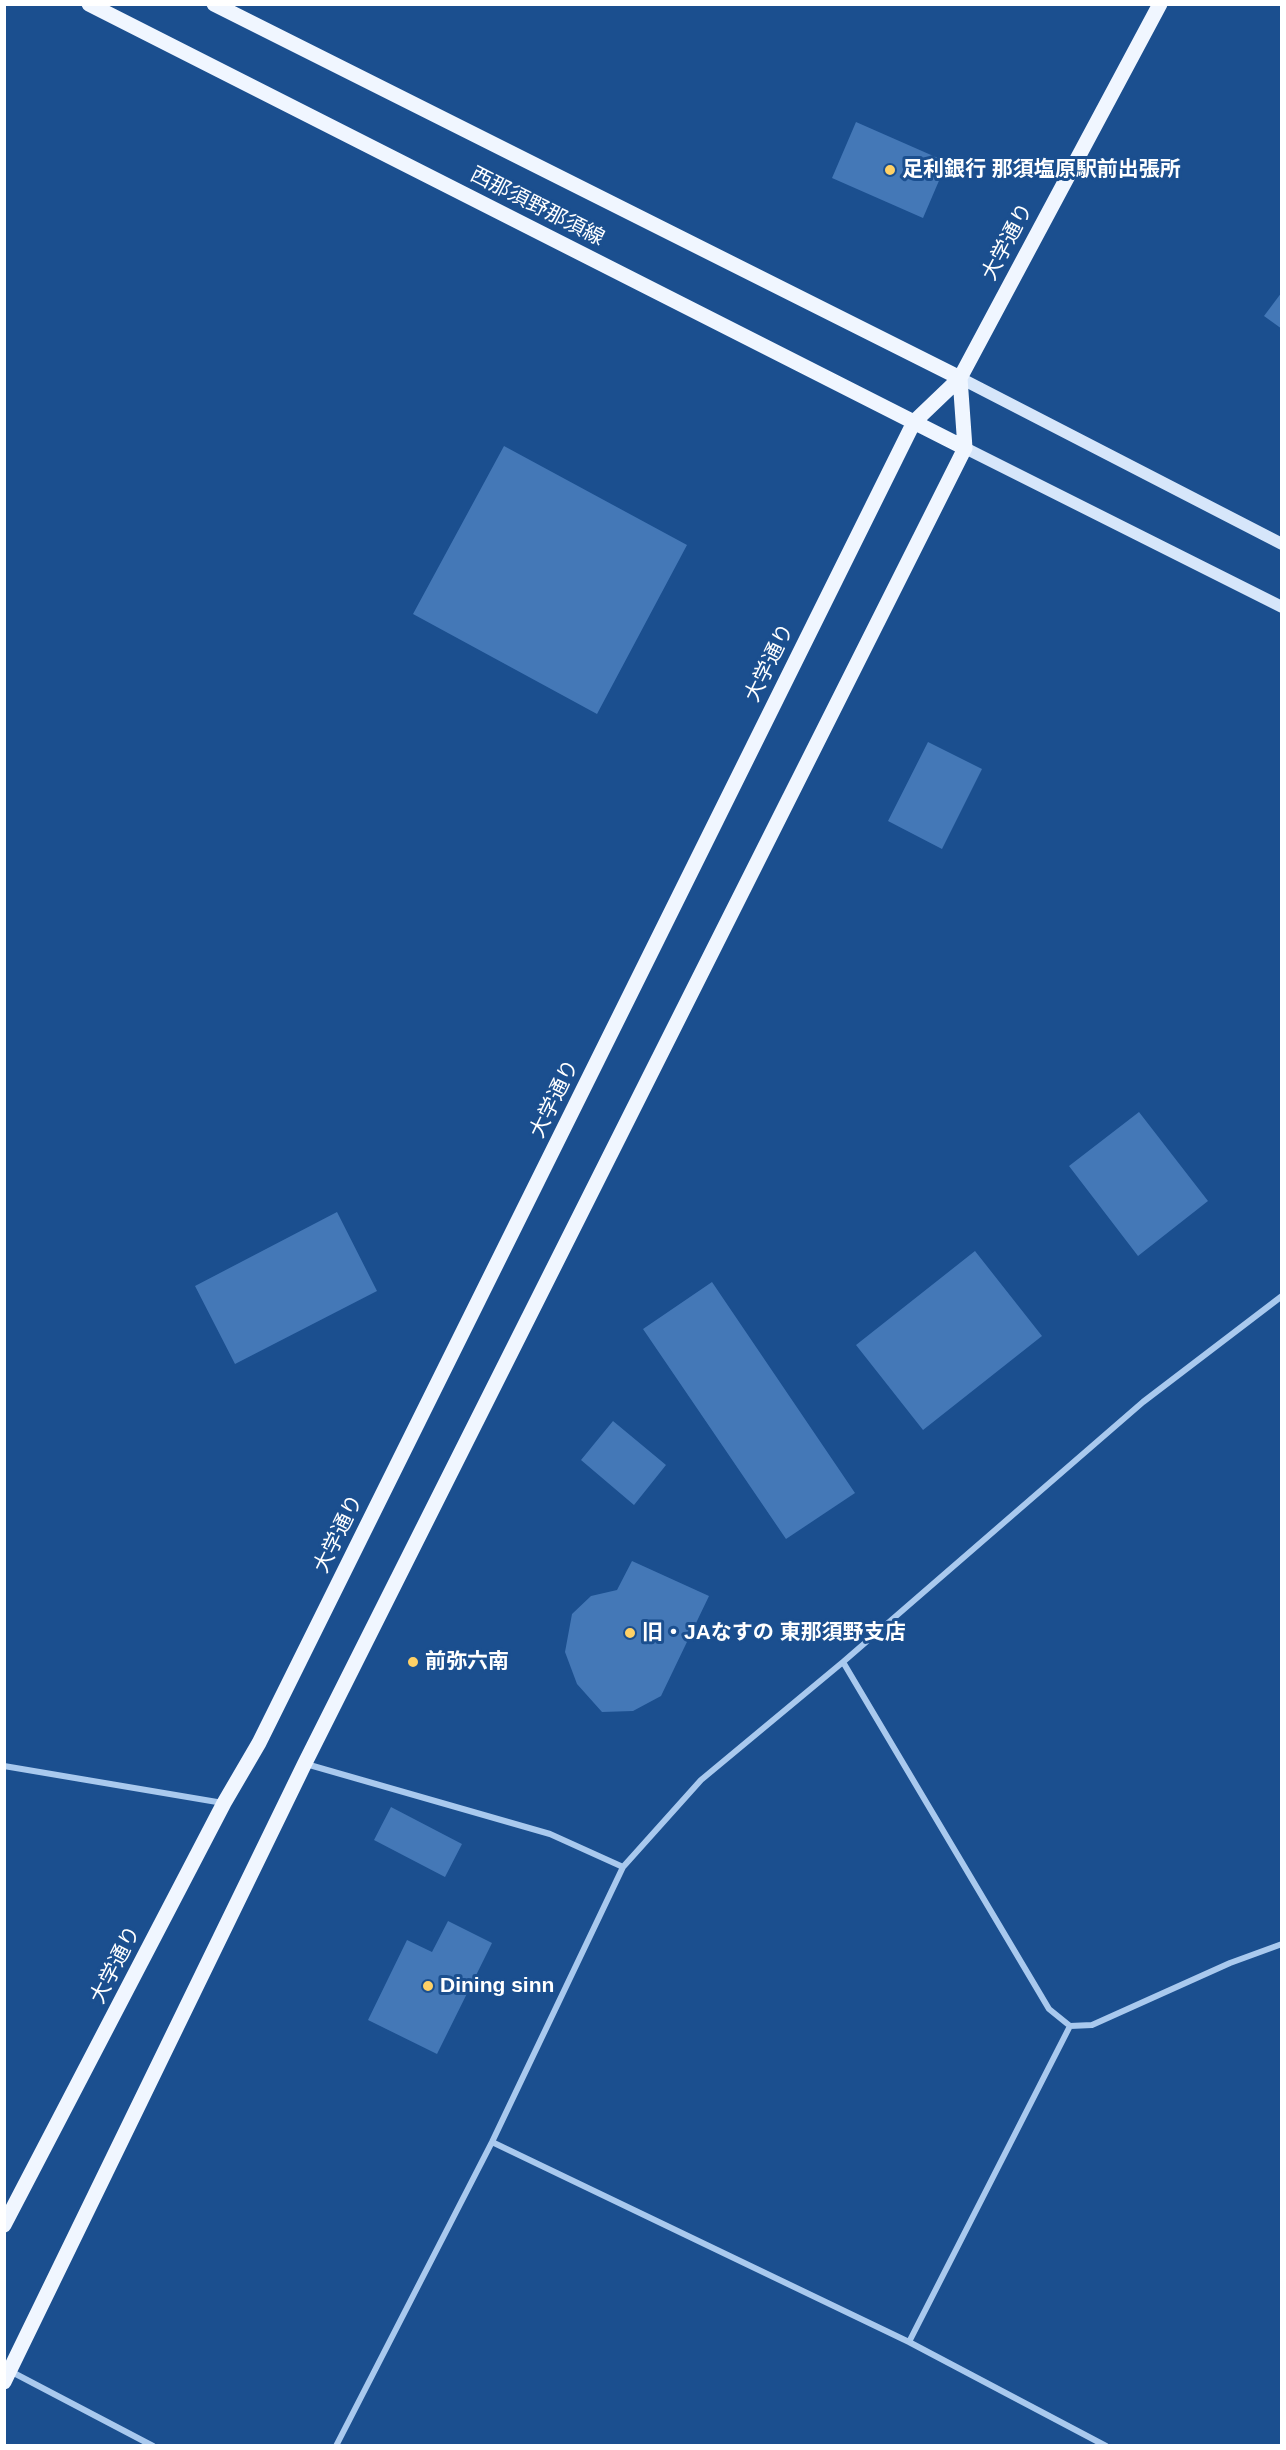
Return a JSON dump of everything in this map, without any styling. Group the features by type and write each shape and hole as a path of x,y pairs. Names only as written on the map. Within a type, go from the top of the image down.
{"main road":[{"name":"西那須野那須線","path":"89,4 965,448"},
{"name":"西那須野那須線","path":"214,4 960,378"},
{"name":"大学通り","path":"4,2225 224,1803 259,1743 914,422 960,378 1160,4"},
{"path":"7,2377 305,1763 965,448 960,378"}],"street":[{"path":"960,378 1281,544"},
{"path":"965,448 1281,608"},
{"path":"336,2445 492,2142 623,1867 700,1780 843,1662 1143,1402 1281,1296"},
{"path":"843,1662 1049,2009 1070,2026 1092,2025 1230,1963 1281,1944"},
{"path":"305,1763 550,1834 623,1867"},
{"path":"4,1766 224,1803"},
{"path":"909,2342 1070,2026"},
{"path":"492,2142 909,2342 1106,2445"},
{"path":"7,2377 153,2445"}],"building":[{"name":"足利銀行 那須塩原駅前出張所","path":"856,122 947,162 923,218 832,178"},
{"path":"1282,292 1282,329 1264,316"},
{"path":"504,446 687,545 597,714 413,614"},
{"path":"928,742 982,769 942,849 888,821"},
{"path":"1139,1112 1208,1201 1138,1256 1069,1166"},
{"path":"337,1212 377,1291 235,1364 195,1286"},
{"path":"975,1251 1042,1336 923,1430 856,1345"},
{"path":"712,1282 855,1493 786,1539 643,1329"},
{"path":"613,1421 666,1465 634,1505 581,1460"},
{"name":"旧・JAなすの 東那須野支店","path":"632,1561 709,1596 661,1696 633,1711 602,1712 577,1684 565,1652 572,1614 591,1596 617,1590"},
{"path":"391,1807 462,1844 445,1877 374,1840"},
{"name":"Dining sinn","path":"448,1921 492,1943 437,2054 368,2020 407,1940 432,1952"}],"place":[{"name":"足利銀行 那須塩原駅前出張所","path":"890,170"},
{"name":"旧・JAなすの 東那須野支店","path":"630,1633"},
{"name":"前弥六南","path":"413,1662"},
{"name":"Dining sinn","path":"428,1986"}]}
